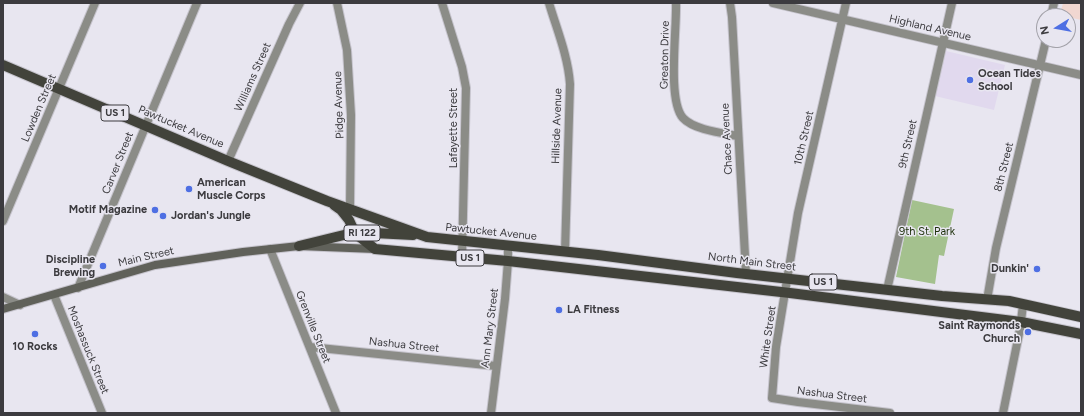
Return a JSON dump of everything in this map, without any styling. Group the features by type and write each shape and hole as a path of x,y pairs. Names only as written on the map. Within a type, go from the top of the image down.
{"main road":[{"name":"Pawtucket Avenue","path":"3,65 228,161 327,201 350,208 427,237 563,252"},
{"name":"Pawtucket Avenue","path":"327,201 341,210 349,220 355,233 375,249"},
{"name":"Main Street","path":"3,309 155,265 243,252 299,246 355,233 427,237"},
{"name":"Main Street","path":"299,246 375,249"},
{"name":"US 1","path":"375,249 508,261 785,293 1021,322 1081,334"},
{"path":"563,252 565,268"},
{"name":"North Main Street","path":"563,252 887,290 1009,301 1081,317"}],"street":[{"name":"Lowden Street","path":"3,221 95,3"},
{"name":"Carver Street","path":"78,288 197,3"},
{"name":"Williams Street","path":"228,161 289,24 300,3"},
{"name":"Pidge Avenue","path":"337,3 348,50 351,115 350,208"},
{"name":"Lafayette Street","path":"442,3 462,67 466,88 462,257"},
{"name":"Hillside Avenue","path":"549,3 565,52 569,69 570,84 563,252"},
{"name":"Greaton Drive","path":"676,3 674,92 678,110 684,119 693,125 738,136"},
{"name":"Chace Avenue","path":"730,3 746,274"},
{"name":"Highland Avenue","path":"774,3 1081,75"},
{"name":"10th Street","path":"787,279 798,213 846,3"},
{"name":"9th Street","path":"887,290 952,3"},
{"name":"8th Street","path":"987,300 996,248 1044,48"},
{"name":"Ann Mary Street","path":"491,413 505,300 508,246"},
{"name":"Grenville Street","path":"270,249 336,413"},
{"name":"White Street","path":"772,398 776,347 787,279"},
{"name":"Moshassuck Street","path":"54,295 102,413"},
{"path":"3,297 20,305"},
{"path":"1003,413 1024,305"},
{"name":"Nashua Street","path":"310,347 496,366"},
{"name":"Nashua Street","path":"772,398 890,413"}],"shaded area":[{"path":"1063,3 1081,3 1081,20 1076,19 1076,8 1062,8"},
{"name":"Ocean Tides School","path":"946,51 1005,65 994,110 935,96"}],"green space":[{"name":"9th St. Park","path":"912,200 954,209 944,256 939,255 935,284 896,277"}],"place":[{"name":"Ocean Tides School","path":"970,80"},
{"name":"American Muscle Corps","path":"189,189"},
{"name":"Motif Magazine","path":"155,210"},
{"name":"Jordan's Jungle","path":"163,216"},
{"name":"Discipline Brewing","path":"103,266"},
{"name":"Dunkin'","path":"1037,269"},
{"name":"LA Fitness","path":"559,310"},
{"name":"Saint Raymonds Church","path":"1028,332"},
{"name":"10 Rocks","path":"35,334"}]}
